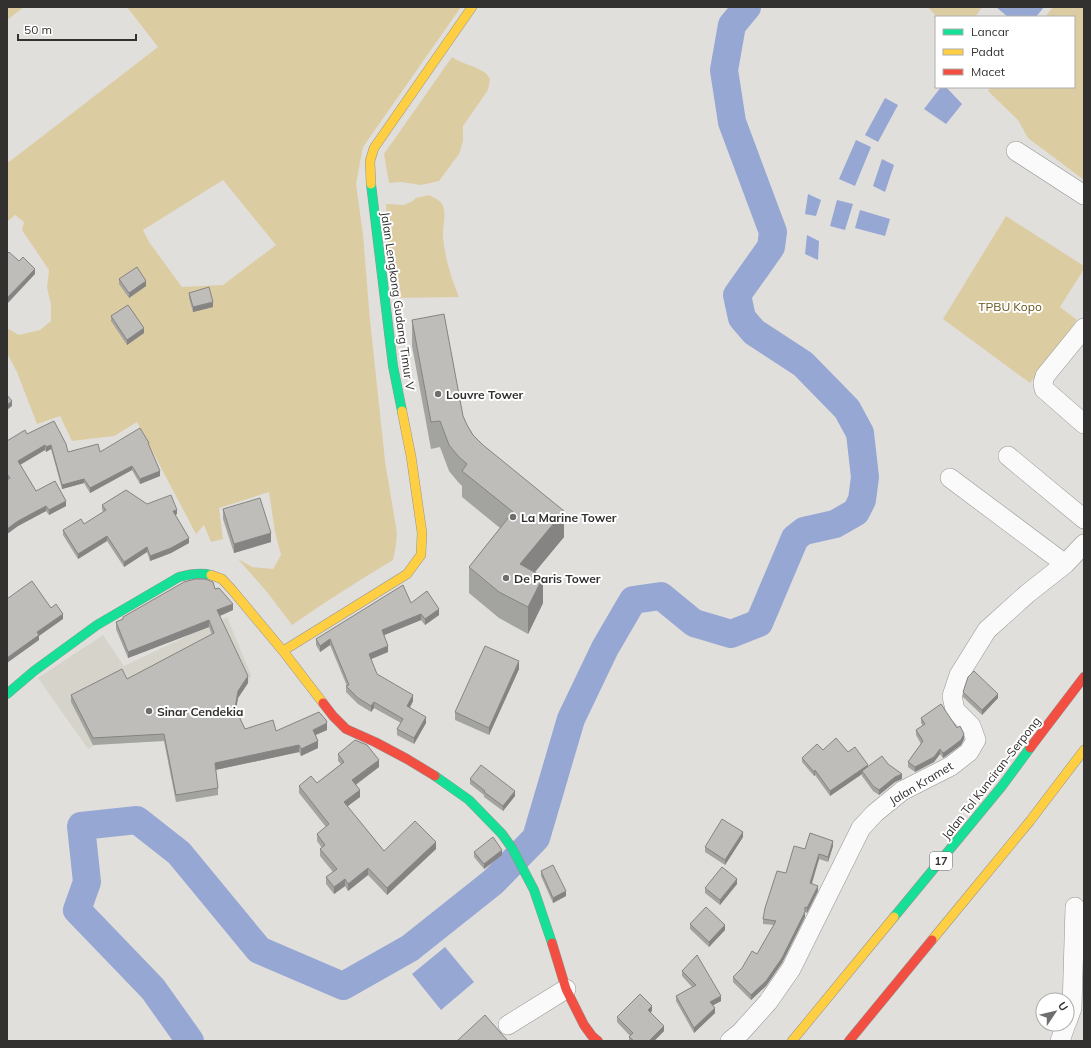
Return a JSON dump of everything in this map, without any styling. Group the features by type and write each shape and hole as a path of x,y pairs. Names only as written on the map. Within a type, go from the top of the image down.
{"main road":[{"name":"Jalan Lengkong Gudang Timur V","path":"283,651 406,574 421,555 422,533 411,456 393,366 370,162 374,148 472,7"},
{"path":"7,694 34,671 97,625 179,577 194,573 207,574 222,579 283,651 333,716 346,729 407,759 442,780 469,800 502,834 512,848 534,890 549,931 566,989 584,1025 592,1036 598,1041"},
{"name":"Jalan Tol Kunciran–Serpong","path":"792,1041 1002,786 1084,677"},
{"path":"849,1041 1030,821 1084,750"}],"street":[{"path":"1016,151 1084,195"},
{"path":"1084,328 1045,376 1043,383 1044,389 1084,424"},
{"path":"1008,456 1084,519"},
{"path":"950,478 1065,564"},
{"name":"Jalan Kramet","path":"730,1041 741,1032 768,1002 791,969 861,828 875,813 902,791 951,766 969,752 976,740 971,726 956,710 952,696 959,675 987,630 1027,594 1065,564 1084,544"},
{"path":"1072,992 1075,907"},
{"path":"508,1025 566,989"}],"shaded area":[{"name":"Sinar Cendekia","path":"227,617 251,675 249,681 238,698 235,715 245,736 273,726 281,756 215,770 218,795 176,802 164,741 95,745 88,749 38,678 103,635 124,666"}],"green space":[{"path":"7,7 24,7 7,20"},
{"path":"127,7 461,7 363,147 356,184 363,235 370,320 385,461 397,533 393,560 292,625 267,592 238,559 252,567 273,569 281,555 275,532 269,492 219,508 223,539 211,542 204,525 196,534 137,422 114,436 72,441 60,416 37,424 17,372 7,353 7,328 19,335 40,330 51,321 51,305 47,287 49,270 22,230 24,222 15,215 7,222 7,159 9,162 158,47","holes":["223,180 276,245 223,285 182,287 149,242 143,230"]},
{"path":"928,7 982,7 976,16 936,16"},
{"path":"1053,7 1084,7 1084,180 1028,138 1018,120 988,91 990,88 1075,88 1075,16 1046,16"},
{"path":"452,57 486,73 490,79 488,90 463,126 463,141 459,154 439,181 421,185 401,182 389,183 384,154"},
{"path":"429,195 439,201 443,206 445,214 443,237 445,253 459,297 390,298 386,204 403,205 416,198"},
{"name":"TPBU Kopo","path":"1006,216 1084,266 1084,269 1060,307 1077,320 1030,383 943,319"}],"water":[{"path":"996,7 1044,7 1037,16 1007,16"},
{"path":"940,88 947,88 962,104 946,124 924,109"},
{"path":"885,98 898,105 878,142 865,135"},
{"path":"856,140 871,147 855,186 839,179"},
{"path":"882,159 894,165 885,192 873,186"},
{"path":"808,194 821,200 816,216 805,214"},
{"path":"837,200 853,204 845,230 830,226"},
{"path":"860,210 890,219 885,236 855,228"},
{"path":"807,235 819,241 818,260 805,254"},
{"path":"445,947 474,982 441,1010 412,974"}],"building":[{"path":"9,252 19,261 23,257 35,269 7,298 7,254"},
{"path":"137,267 146,281 129,293 119,279"},
{"path":"209,287 213,302 193,307 189,293"},
{"path":"128,305 144,328 127,340 111,316"},
{"path":"444,314 463,416 473,435 483,445 564,511 520,564 543,577 528,607 499,592 469,567 513,512 462,471 467,464 449,445 440,421 431,422 412,320"},
{"path":"7,395 12,401 7,405"},
{"path":"54,421 66,444 68,452 98,444 100,452 140,428 149,443 160,471 140,479 132,466 90,488 84,479 62,485 51,445 46,447 45,445 18,461 36,491 55,481 66,501 49,510 46,506 18,521 7,529 7,480 10,478 7,474 7,441 25,430 27,434"},
{"path":"126,490 147,504 171,495 177,510 173,511 189,538 171,548 150,556 147,547 124,562 107,536 78,554 63,530 81,519 84,524 106,510 102,505"},
{"path":"260,498 271,533 234,544 223,509"},
{"name":"Sinar Cendekia","path":"195,579 205,579 213,582 215,589 219,588 233,604 217,610 248,676 238,691 235,708 245,729 273,720 276,731 319,712 327,723 313,730 318,741 301,749 299,745 215,763 218,788 176,795 164,734 93,738 71,695 122,669 127,679 214,633 209,620 128,652 116,622 184,582"},
{"path":"32,581 51,608 56,604 63,614 37,632 39,635 7,658 7,599"},
{"path":"403,585 411,603 427,591 439,609 425,619 421,614 382,630 388,646 369,654 377,674 413,695 407,706 426,717 414,738 397,729 403,719 374,702 371,706 358,698 346,686 349,685 330,639 320,646 316,639"},
{"path":"485,646 519,661 489,728 455,712"},
{"path":"974,671 998,694 982,710 963,692 968,677"},
{"path":"941,704 957,728 960,726 964,734 961,740 945,752 943,753 940,749 934,757 915,767 908,762 923,741 916,730 925,724 921,718"},
{"path":"836,738 848,752 855,747 868,765 830,791 815,770 814,772 802,758 817,744 823,750"},
{"path":"355,740 367,745 379,760 352,780 360,790 344,802 384,851 415,821 436,842 387,888 368,868 348,884 345,879 334,887 326,877 337,869 320,849 325,845 317,834 329,824 299,786 311,776 317,783 344,762 338,754"},
{"path":"882,756 888,764 902,774 895,777 879,790 873,786 862,771"},
{"path":"481,765 515,791 503,806 470,779"},
{"path":"722,819 743,832 725,860 705,847"},
{"path":"810,833 833,841 828,857 819,854 810,883 818,886 807,908 805,907 805,912 782,958 766,981 751,995 733,977 742,968 752,951 757,954 776,921 763,919 777,871 786,873 794,846 805,849"},
{"path":"493,837 502,850 484,864 474,852"},
{"path":"553,865 566,891 553,898 541,871"},
{"path":"722,867 737,879 720,900 705,888"},
{"path":"706,907 725,925 709,942 690,924"},
{"path":"697,955 721,996 710,1002 715,1008 694,1028 676,996 696,985 682,971"},
{"path":"640,994 652,1006 648,1010 664,1026 649,1041 634,1041 629,1037 633,1033 617,1017"},
{"path":"485,1015 507,1040 506,1041 457,1041"}],"waterway":[{"path":"190,1041 153,989 77,910 87,882 81,826 137,820 179,853 259,950 343,986 410,948 493,882 536,838 571,719 605,648 633,600 661,596 694,623 731,634 759,623 795,538 804,531 835,524 856,512 862,500 865,477 860,433 847,409 803,364 754,332 742,318 737,295 771,247 773,232 732,122 724,70 732,25 747,7"}],"traffic: fast":[{"path":"371,184 393,366 402,411"},
{"path":"7,694 34,671 97,625 179,577 195,574 211,575"},
{"path":"894,917 1002,786 1030,748"},
{"path":"435,776 469,800 502,834 512,848 534,890 552,943"}],"traffic: slow":[{"path":"371,184 370,161 374,148 472,7"},
{"path":"283,651 407,574 421,555 422,533 411,456 402,411"},
{"path":"211,575 222,579 233,591 283,651 323,703"},
{"path":"932,940 1030,821 1084,750"},
{"path":"792,1041 894,917"}],"traffic: jam":[{"path":"1030,748 1084,677"},
{"path":"323,703 346,729 375,742 435,776"},
{"path":"849,1041 932,940"},
{"path":"552,943 566,989 584,1025 592,1036 598,1041"}],"place":[{"name":"Louvre Tower","path":"438,394"},
{"name":"La Marine Tower","path":"513,517"},
{"name":"De Paris Tower","path":"506,578"},
{"name":"Sinar Cendekia","path":"149,711"}]}
